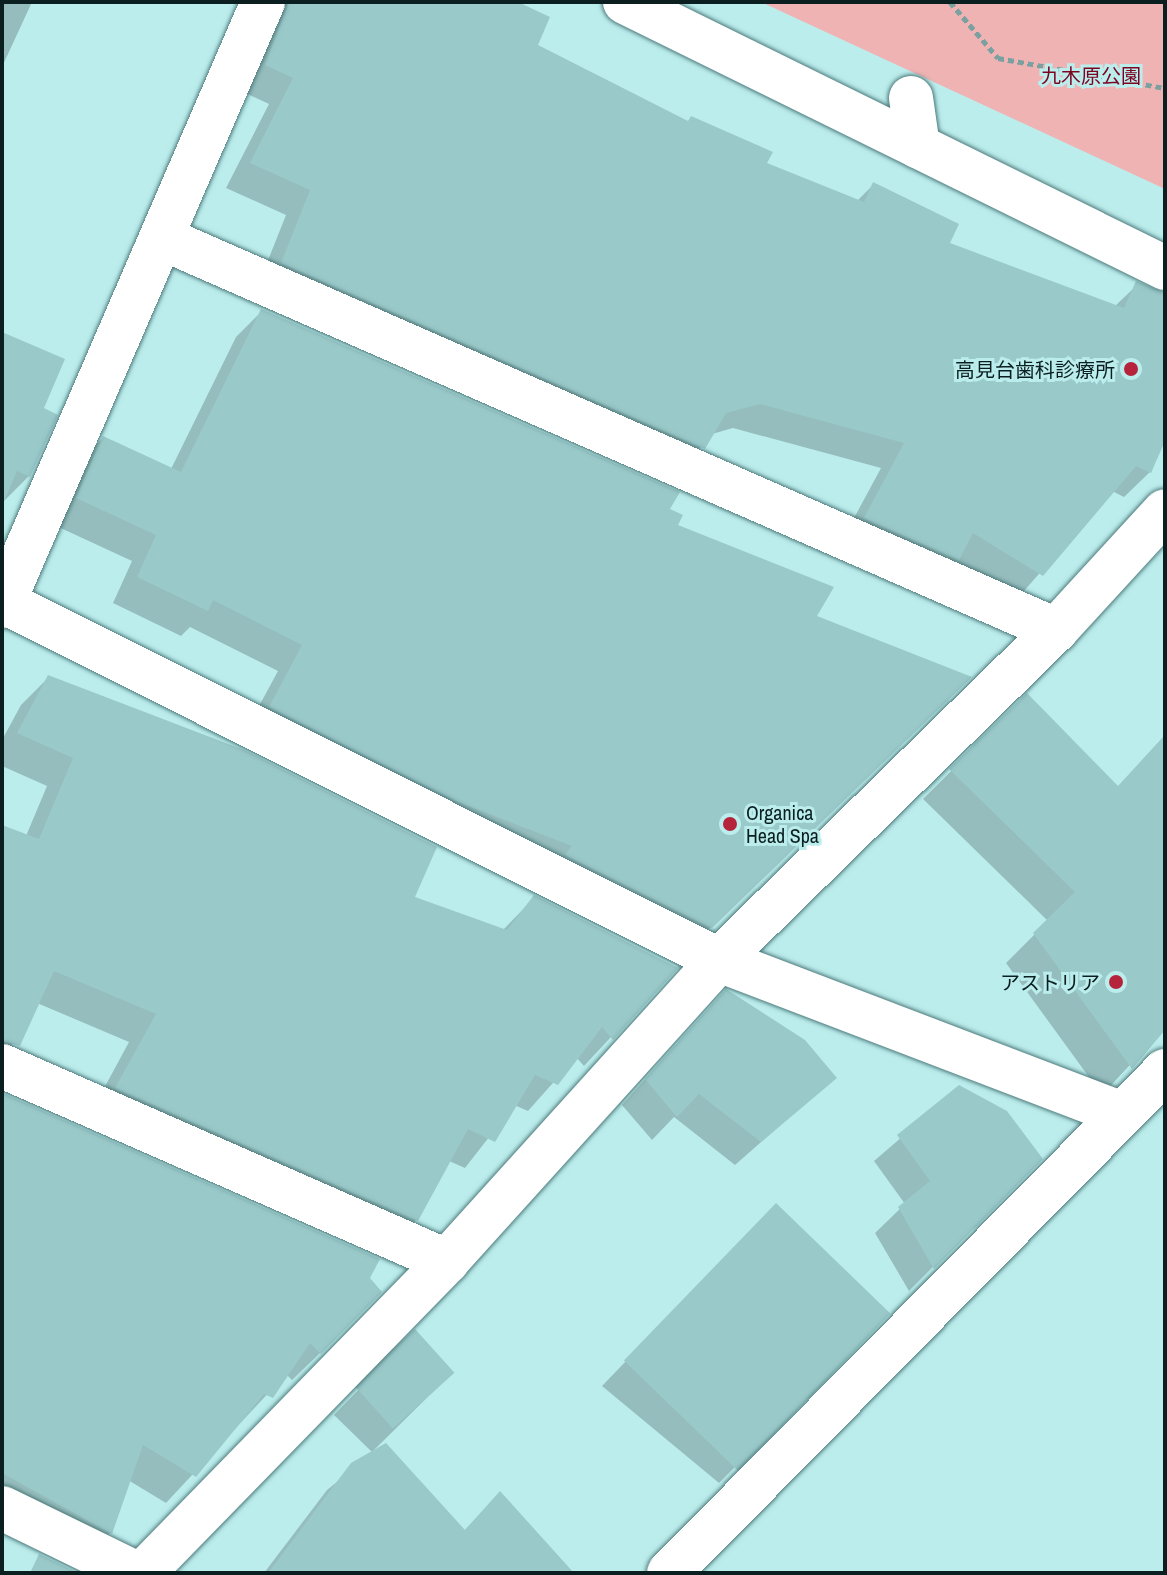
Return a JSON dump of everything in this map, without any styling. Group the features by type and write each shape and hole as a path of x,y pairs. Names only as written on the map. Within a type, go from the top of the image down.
{"street":[{"path":"263,2 3,604 719,960 1122,1114"},
{"path":"658,7 918,147 1165,268"},
{"path":"911,98 918,147"},
{"path":"162,238 1056,630"},
{"path":"143,1573 447,1261 719,960 1056,630 1165,511"},
{"path":"2,1066 447,1261"},
{"path":"669,1573 1165,1071"},
{"path":"2,1508 135,1573"}],"path":[{"path":"950,2 998,58 1165,88"}],"green space":[{"name":"九木原公園","path":"761,2 1165,2 1165,189"}],"building":[{"path":"289,2 518,2 550,17 538,45 688,121 691,116 773,152 767,163 864,202 873,182 959,224 950,243 1124,308 1136,281 1165,293 1165,441 1151,473 1136,466 1043,576 973,533 959,560 864,518 904,443 760,404 726,413 705,449 281,263 310,190 250,163 293,78 265,65"},
{"path":"261,309 680,492 670,509 683,515 678,525 834,587 817,616 972,677 712,928 565,855 572,846 456,801 269,707 302,645 213,600 208,611 137,577 156,535 76,498 103,436 181,472"},
{"path":"2,332 65,359 44,408 58,415 30,477 17,471 2,506"},
{"path":"48,675 244,750 437,847 415,897 507,930 534,895 678,968 613,1040 602,1027 558,1085 535,1075 495,1142 468,1129 418,1221 115,1088 156,1014 54,971 20,1046 2,1041 2,825 39,839 73,758 17,733"},
{"path":"1027,693 1118,786 1165,735 1165,1030 1132,1069 1033,933 1075,892 949,769"},
{"path":"726,989 805,1040 837,1078 761,1142 699,1094 677,1117 645,1079"},
{"path":"959,1085 1007,1111 1043,1159 934,1269 898,1207 930,1181 897,1135"},
{"path":"2,1093 380,1259 370,1278 382,1292 321,1354 310,1343 273,1398 264,1394 196,1477 143,1445 112,1534 2,1473"},
{"path":"776,1203 890,1313 738,1471 624,1361"},
{"path":"415,1329 454,1373 393,1428 353,1385"},
{"path":"386,1443 465,1530 500,1491 574,1573 268,1573 351,1463"},
{"path":"39,1554 78,1573 30,1573"}],"place":[{"name":"高見台歯科診療所","path":"1131,369"},
{"name":"Organica Head Spa","path":"730,824"},
{"name":"アストリア","path":"1116,982"}]}
